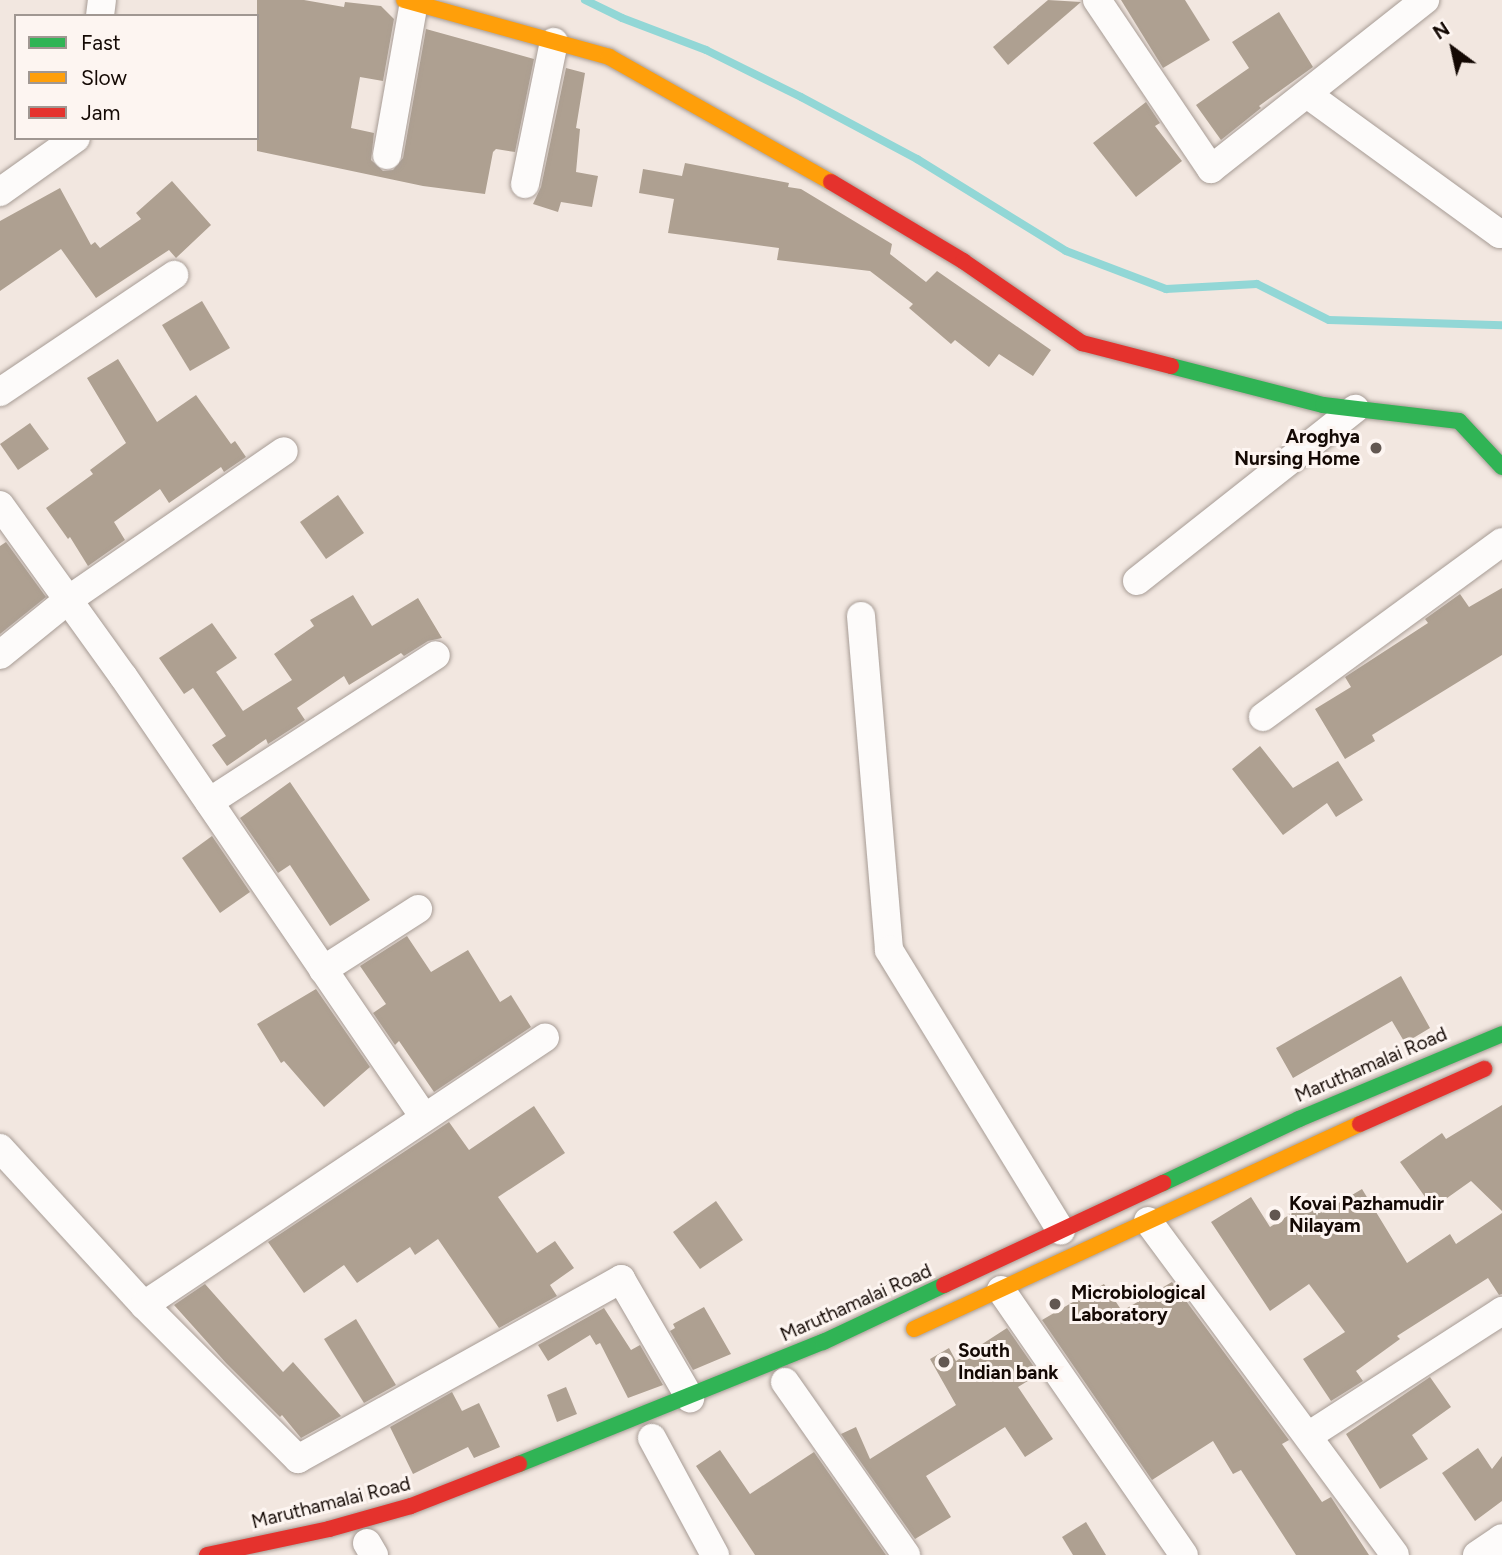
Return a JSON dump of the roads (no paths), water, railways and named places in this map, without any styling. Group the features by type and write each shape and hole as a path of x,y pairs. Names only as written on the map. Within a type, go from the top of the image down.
{"main road":[{"path":"409,1 608,57 780,151 963,261 1082,343 1323,405 1459,421 1502,467"},
{"name":"Maruthamalai Road","path":"207,1555 330,1529 411,1506 690,1398 823,1342 1298,1119 1502,1034"},
{"path":"899,1336 1306,1147 1498,1071"}],"street":[{"path":"1097,0 1211,169 1426,0"},
{"path":"387,155 409,1"},
{"path":"525,184 554,42"},
{"path":"1307,94 1502,232"},
{"path":"0,192 73,140"},
{"path":"0,392 174,275"},
{"path":"1137,581 1355,409"},
{"path":"0,655 68,600 284,452"},
{"path":"0,505 424,1117"},
{"path":"1262,717 1502,542"},
{"path":"861,616 889,950 1061,1231"},
{"path":"209,803 436,655"},
{"path":"323,970 418,909"},
{"path":"144,1305 545,1038"},
{"path":"0,1148 144,1305 298,1459 621,1279 690,1398"},
{"path":"1148,1221 1395,1555"},
{"path":"1001,1290 1184,1555"},
{"path":"1308,1436 1502,1311"},
{"path":"785,1382 906,1555"},
{"path":"654,1436 715,1555"},
{"path":"1477,1555 1502,1538"}],"waterway":[{"path":"585,0 622,18 706,50 801,97 917,159 1066,251 1166,289 1257,284 1329,320 1502,325"}],"place":[{"name":"Aroghya Nursing Home","path":"1376,448"},
{"name":"Kovai Pazhamudir Nilayam","path":"1275,1215"},
{"name":"Microbiological Laboratory","path":"1055,1304"},
{"name":"South Indian bank","path":"944,1362"}]}
